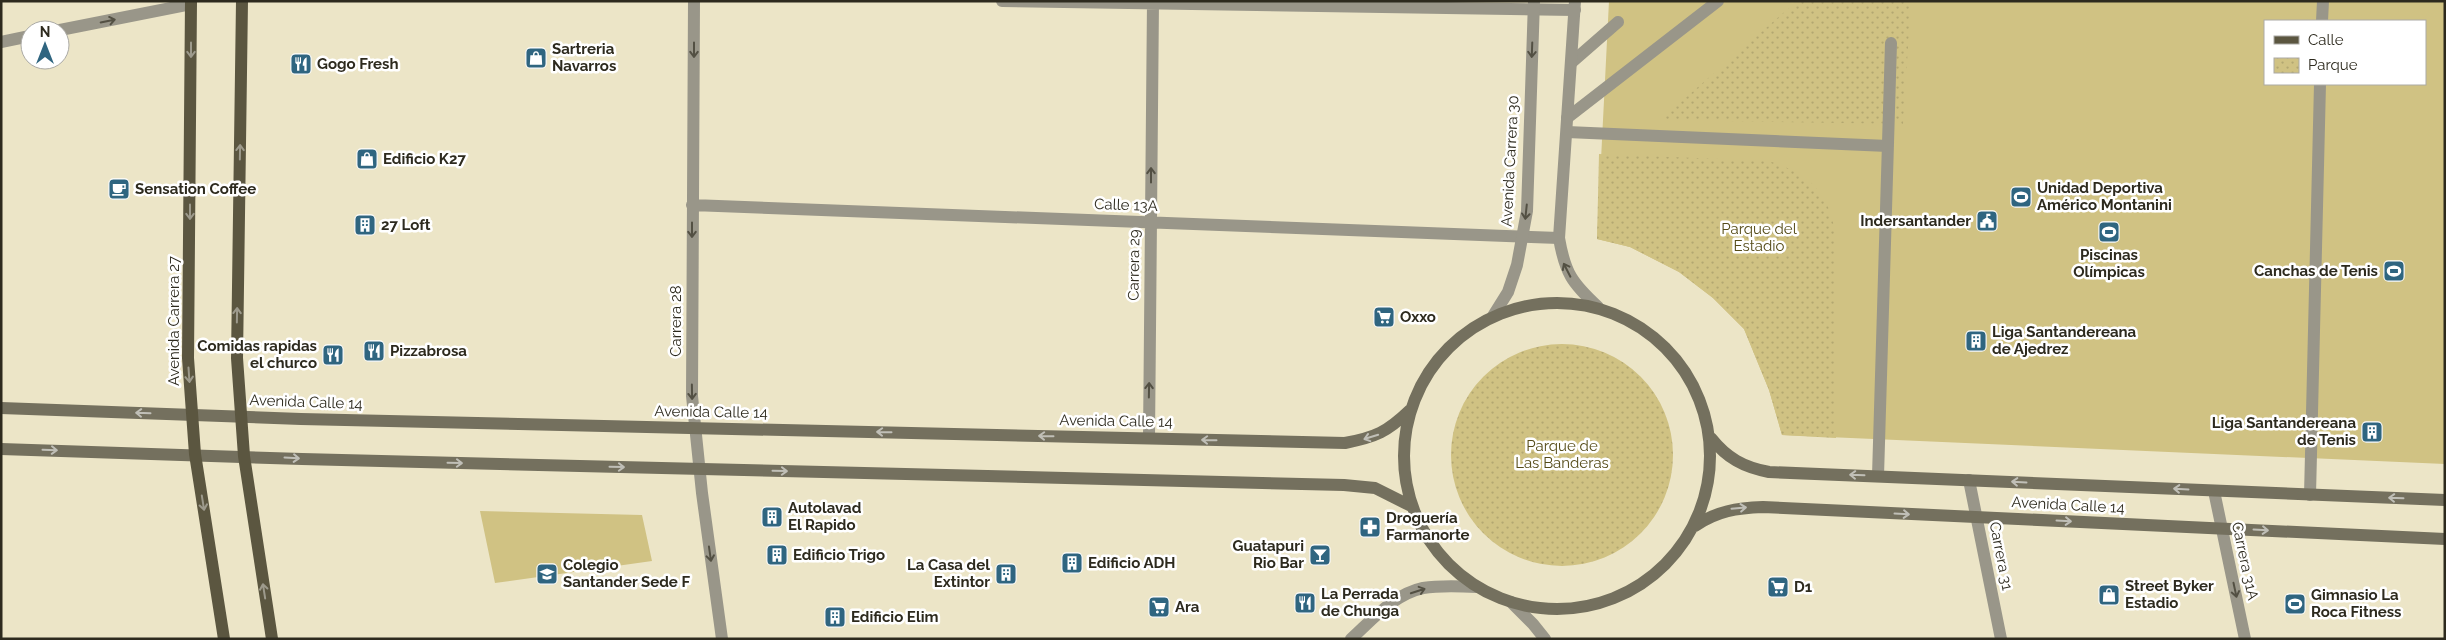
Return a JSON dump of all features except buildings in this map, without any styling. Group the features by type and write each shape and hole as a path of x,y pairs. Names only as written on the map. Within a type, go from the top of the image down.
{"main road":[{"path":"242,1 237,358 244,456 272,639"},
{"name":"Avenida Carrera 27","path":"191,3 188,358 191,414 196,454 224,639"},
{"path":"1547,303 1573,303 1598,307 1639,326 1662,342 1686,370 1702,403 1711,438 1710,480 1704,503 1695,526 1670,561 1636,588 1597,604 1554,609 1511,602 1477,587 1456,572 1439,554 1423,532 1411,506 1404,474 1404,442 1410,410 1428,372 1456,339 1493,316 1519,307 1547,303"},
{"name":"Avenida Calle 14","path":"1,408 694,428 1345,443 1373,438 1391,428 1410,410"},
{"name":"Avenida Calle 14","path":"1711,438 1733,460 1752,469 1769,472 2445,500"},
{"path":"1,449 1344,486 1375,488 1411,506"},
{"name":"Avenida Calle 14","path":"1695,526 1709,516 1729,509 1763,507 2445,539"}],"street":[{"name":"Carrera 28","path":"694,1 692,396 699,469 722,639"},
{"path":"1002,1 1575,6 1559,238 1564,265 1578,289 1598,307"},
{"path":"1567,118 1718,1"},
{"path":"2322,1 2322,20"},
{"name":"Carrera 29","path":"1148,438 1152,2"},
{"path":"70,28 191,3"},
{"name":"Avenida Carrera 30","path":"1493,316 1511,283 1517,265 1526,211 1534,5"},
{"path":"1571,63 1618,22"},
{"path":"1,42 20,38"},
{"path":"1878,476 1891,43"},
{"path":"2310,495 2320,85"},
{"path":"1567,132 1888,146"},
{"name":"Calle 13A","path":"692,205 1559,238"},
{"name":"Carrera 31","path":"1969,480 2001,639"},
{"name":"Carrera 31A","path":"2214,491 2245,639"},
{"path":"1351,639 1393,601 1422,588 1477,587"},
{"path":"1511,602 1545,639"}],"green space":[{"name":"Unidad Deportiva Américo Montanini","path":"1609,1 2445,1 2445,464 1782,435 1769,390 1744,329 1713,298 1679,272 1630,247 1597,239"},
{"path":"1797,1 1911,1 1903,124 1660,120"},
{"name":"Parque del Estadio","path":"1599,154 1769,161 1796,172 1816,188 1829,209 1836,238 1836,438 1782,435 1769,390 1744,329 1713,298 1679,272 1630,247 1597,239"},
{"name":"Parque de Las Banderas","path":"1551,344 1573,344 1605,352 1641,376 1665,412 1671,433 1673,455 1671,477 1665,498 1641,534 1605,558 1573,566 1551,566 1519,558 1483,534 1459,498 1451,466 1451,444 1459,412 1483,376 1519,352"},
{"path":"480,511 642,515 652,561 495,583"}],"place":[{"name":"Sartreria Navarros","path":"536,58"},
{"name":"Gogo Fresh","path":"301,64"},
{"name":"Edificio K27","path":"367,159"},
{"name":"Sensation Coffee","path":"119,189"},
{"name":"Unidad Deportiva Américo Montanini","path":"2021,197"},
{"name":"Indersantander","path":"1987,221"},
{"name":"27 Loft","path":"365,225"},
{"name":"Piscinas Olímpicas","path":"2109,232"},
{"name":"Canchas de Tenis","path":"2394,271"},
{"name":"Oxxo","path":"1384,317"},
{"name":"Liga Santandereana de Ajedrez","path":"1976,341"},
{"name":"Pizzabrosa","path":"374,351"},
{"name":"Comidas rapidas el churco","path":"333,355"},
{"name":"Liga Santandereana de Tenis","path":"2372,432"},
{"name":"Autolavad El Rapido","path":"772,517"},
{"name":"Droguería Farmanorte","path":"1370,527"},
{"name":"Edificio Trigo","path":"777,555"},
{"name":"Guatapuri Rio Bar","path":"1320,555"},
{"name":"Edificio ADH","path":"1072,563"},
{"name":"Colegio Santander Sede F","path":"547,574"},
{"name":"La Casa del Extintor","path":"1006,574"},
{"name":"D1","path":"1778,587"},
{"name":"Street Byker Estadio","path":"2109,595"},
{"name":"La Perrada de Chunga","path":"1305,603"},
{"name":"Gimnasio La Roca Fitness","path":"2295,604"},
{"name":"Ara","path":"1159,607"},
{"name":"Edificio Elim","path":"835,617"}]}
